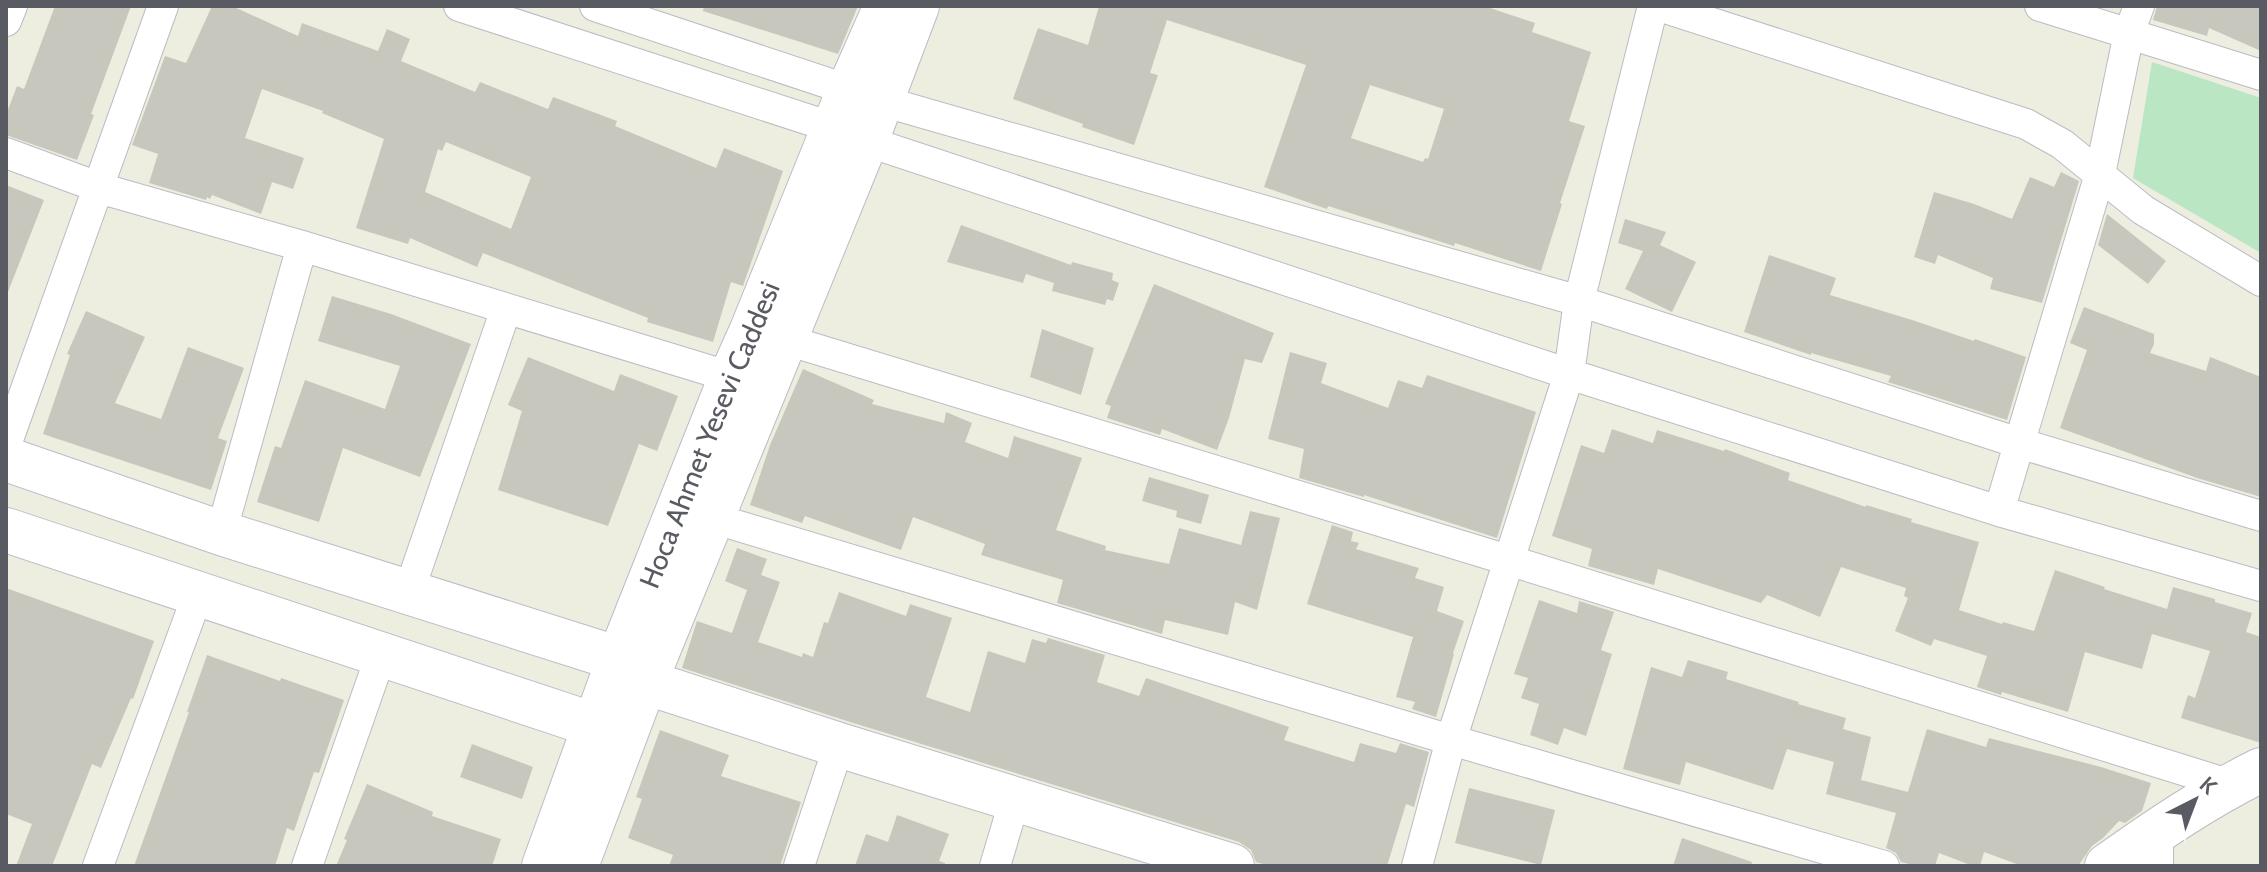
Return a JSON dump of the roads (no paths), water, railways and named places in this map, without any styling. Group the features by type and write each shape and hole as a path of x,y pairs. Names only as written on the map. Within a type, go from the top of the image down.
{"street":[{"path":"6,21 12,6"},
{"path":"6,445 163,6"},
{"path":"459,6 626,62 857,115 1579,301 2019,443 2261,516"},
{"path":"595,6 644,13 857,115 1569,374 1999,511 2261,586"},
{"name":"Hoca Ahmet Yesevi Caddesi","path":"544,866 594,725 632,670 712,518 769,335 857,115 886,6"},
{"name":"Hoca Ahmet Yesevi Caddesi","path":"857,115 917,6"},
{"path":"1417,866 1451,740 1569,374 1579,301 1656,6 2026,124 2062,144 2143,210 2261,281"},
{"path":"2052,8 2134,20 2261,75"},
{"path":"626,62 644,13"},
{"path":"1999,511 2100,174 2134,20"},
{"path":"6,153 98,187 731,377"},
{"path":"221,533 302,246"},
{"path":"409,591 506,309"},
{"path":"769,335 1508,560 2246,778"},
{"name":"Hoca Ahmet Yesevi Caddesi","path":"576,866 632,670 731,377 769,335"},
{"path":"6,459 221,533 409,591 839,745 1210,863"},
{"path":"712,518 1451,740 1884,866"},
{"path":"6,531 594,725"},
{"path":"98,866 198,594"},
{"path":"307,866 381,655"},
{"path":"799,866 839,745"},
{"path":"2107,866 2158,848 2246,778"},
{"path":"995,866 1015,799"}]}
